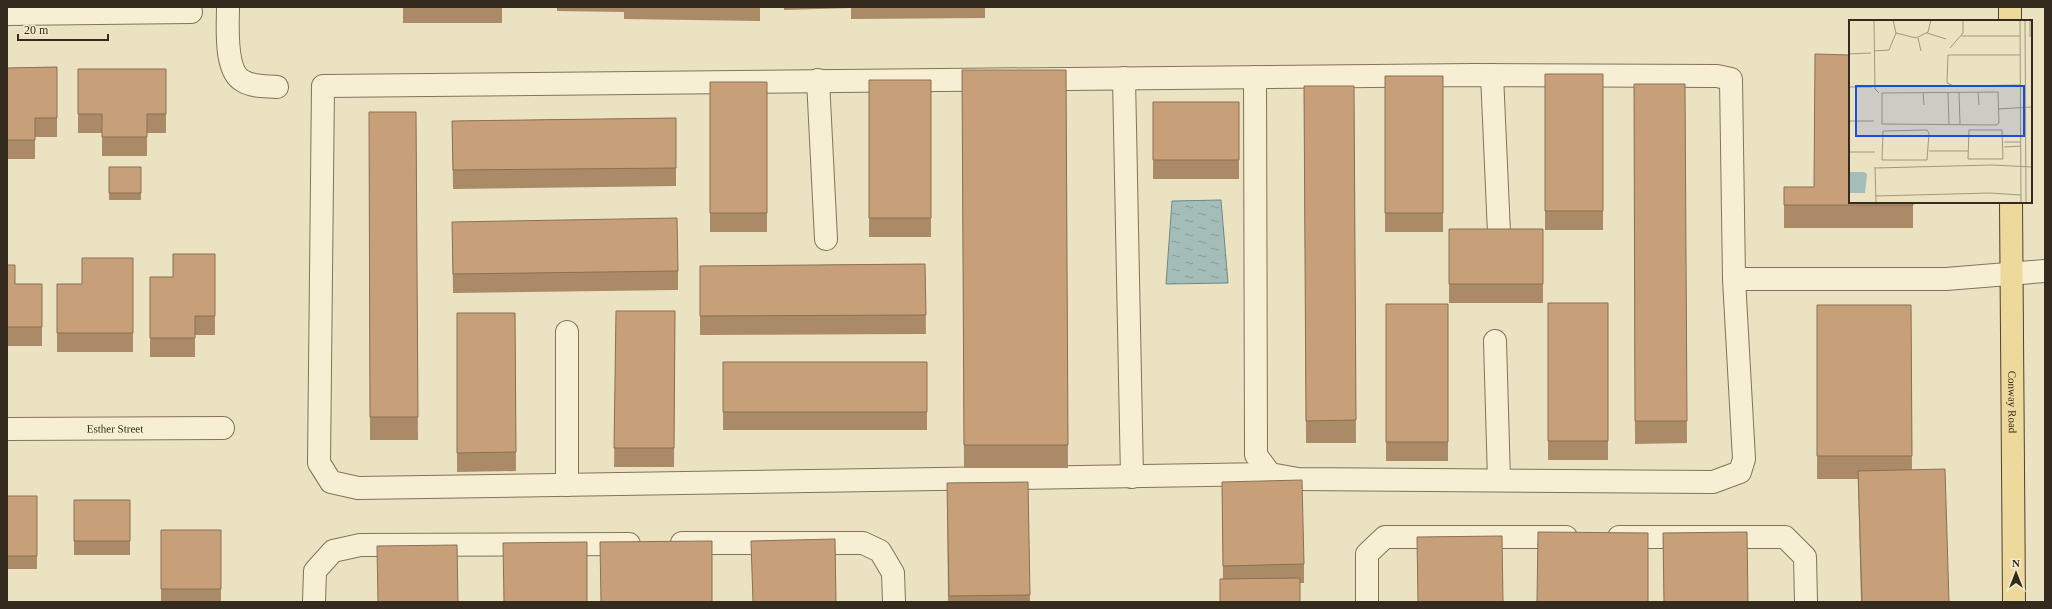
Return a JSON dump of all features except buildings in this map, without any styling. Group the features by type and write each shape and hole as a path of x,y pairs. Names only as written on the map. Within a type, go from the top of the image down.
{"main road":[{"path":"2010,7 2010,20"},
{"name":"Conway Road","path":"2011,203 2014,602"}],"street":[{"path":"228,7 229,46 232,68 242,81 252,85 277,87"},
{"path":"7,14 191,12"},
{"path":"1492,75 1498,232"},
{"path":"1492,75 1717,76 1731,79 1734,279 1744,459 1740,472 1713,482 1298,479 1270,474 358,488 331,482 319,463 323,86 818,80 1255,77 1492,75"},
{"path":"1255,77 1256,455 1270,474"},
{"path":"1124,78 1132,477"},
{"path":"818,80 826,239"},
{"path":"1734,279 1946,279 2012,275 2045,271"},
{"path":"567,332 567,485"},
{"path":"1495,341 1498,480"},
{"name":"Esther Street","path":"7,429 223,428"},
{"path":"1367,602 1367,554 1385,537 1785,537 1805,557 1806,602"},
{"path":"314,602 315,571 333,551 360,545 655,543 863,543 880,551 893,573 894,602"}],"water":[{"path":"1221,200 1228,283 1166,284 1172,201"}]}
